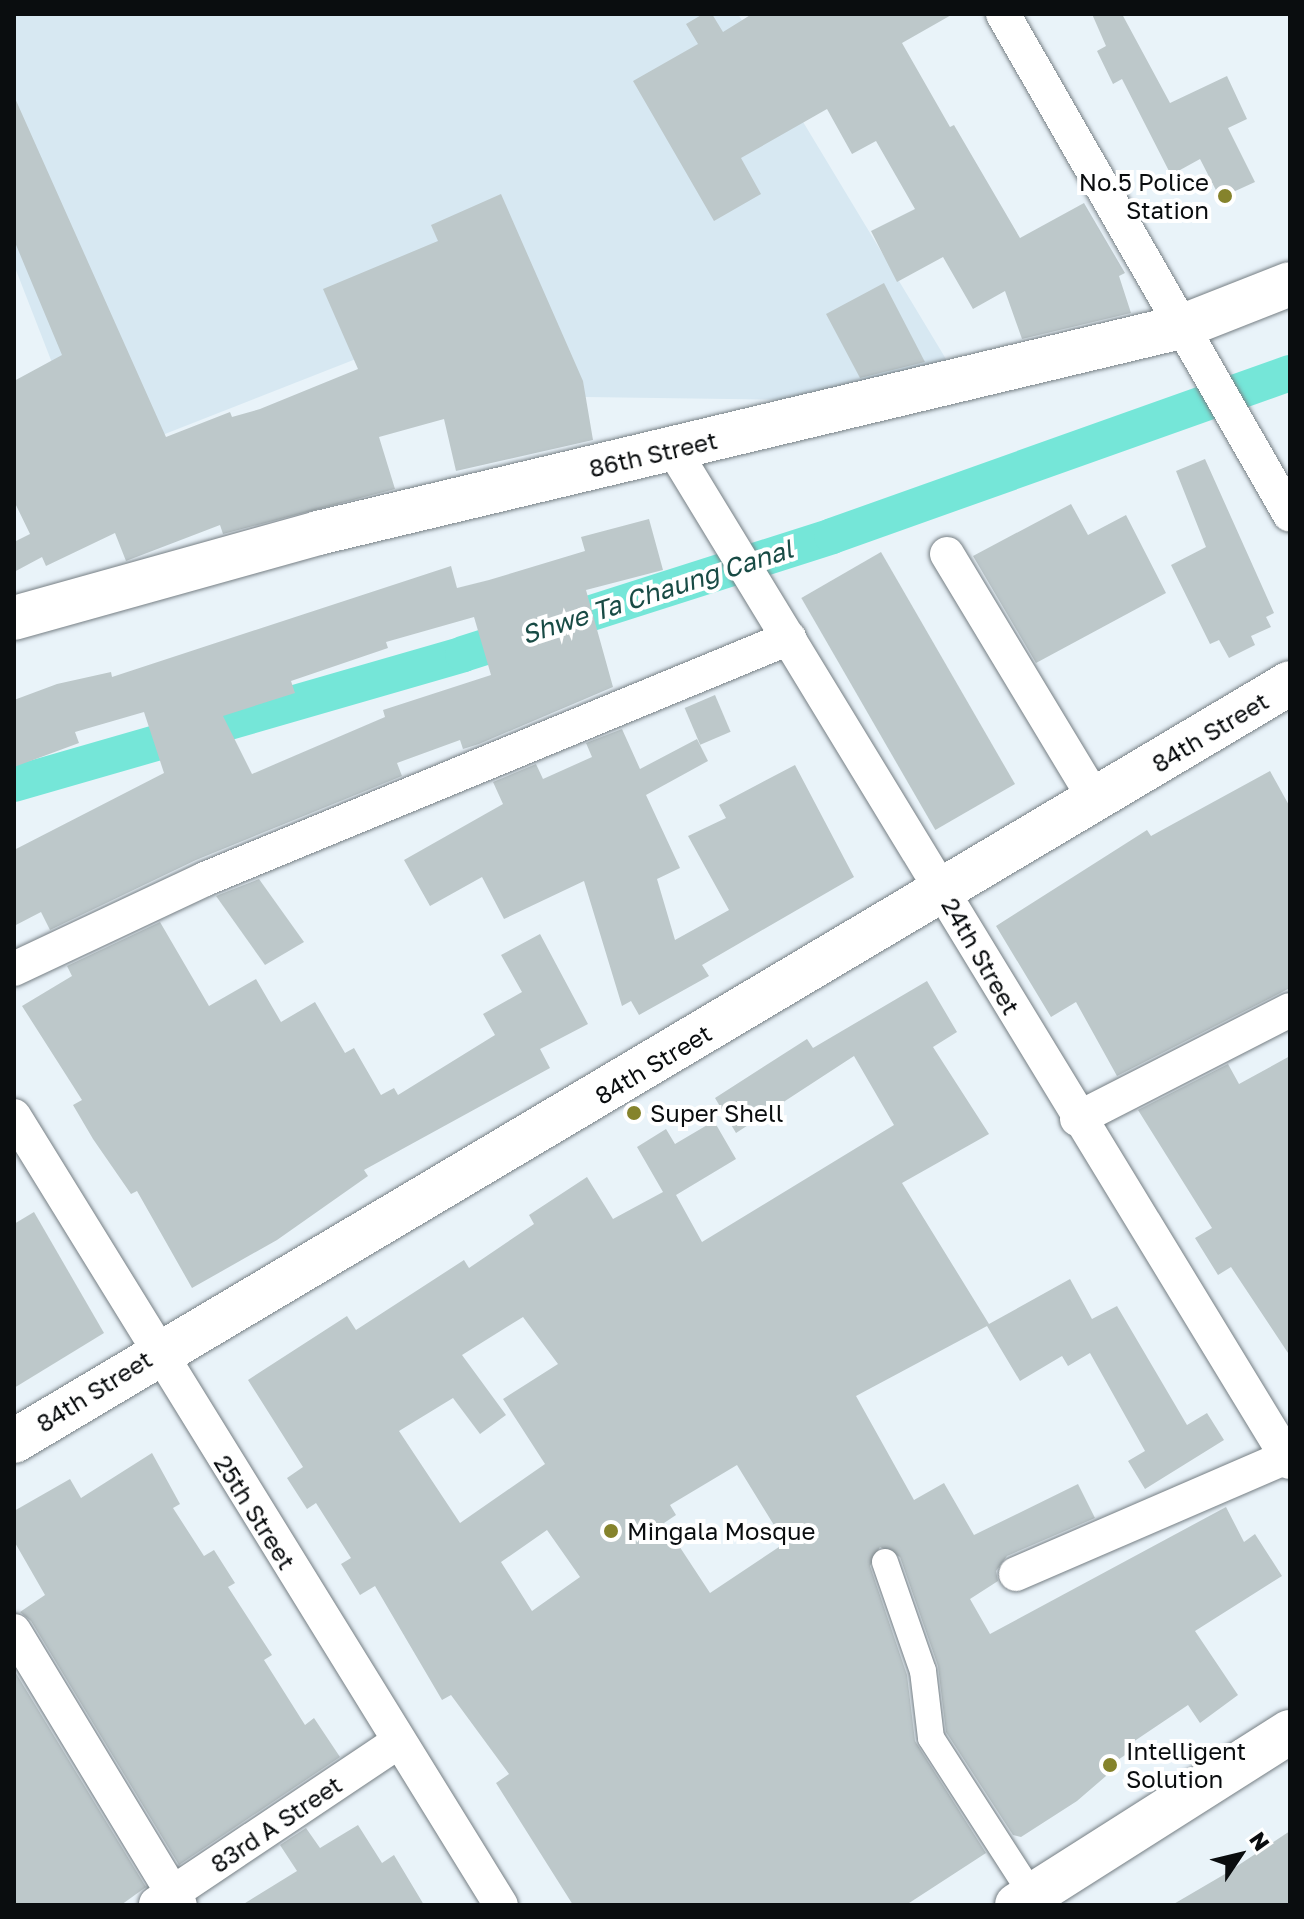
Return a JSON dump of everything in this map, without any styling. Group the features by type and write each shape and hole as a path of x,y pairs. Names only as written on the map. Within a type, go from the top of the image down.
{"street":[{"path":"1003,14 1290,515"},
{"name":"86th Street","path":"14,618 318,533 1181,327 1290,284"},
{"name":"24th Street","path":"673,449 727,531 1077,1119 1288,1459"},
{"path":"947,554 1096,801"},
{"path":"14,969 205,879 789,638"},
{"name":"84th Street","path":"14,1441 155,1352 944,892 1290,683"},
{"path":"1077,1119 1290,1010"},
{"name":"25th Street","path":"14,1116 155,1352 501,1905"},
{"path":"1016,1574 1288,1459"},
{"path":"885,1562 923,1671 931,1738 1029,1900 1290,1732"},
{"path":"14,1631 169,1901"},
{"name":"83rd A Street","path":"169,1901 398,1742"}],"shaded area":[{"path":"14,14 738,14 952,369 861,401 586,397 449,428 417,335 91,463 14,265"}],"building":[{"path":"703,14 712,14 723,32 752,14 953,14 902,43 950,127 954,125 1020,238 1084,203 1125,273 1119,276 1131,313 1022,339 1005,291 973,309 943,257 897,282 871,231 915,209 876,141 852,154 827,109 741,158 761,194 714,221 633,81 698,44 686,24"},
{"path":"1092,14 1122,14 1170,103 1227,76 1247,119 1228,128 1255,182 1220,198 1200,159 1171,175 1122,79 1113,84 1097,51 1106,46"},
{"path":"14,96 166,437 230,412 232,417 260,409 358,369 323,289 438,241 431,225 501,194 583,381 593,440 456,471 444,419 379,437 395,489 223,534 220,525 126,561 115,533 46,566 42,557 14,572 14,542 30,534 14,501 14,381 62,355 14,240"},
{"path":"884,283 925,362 860,378 826,314"},
{"path":"1205,459 1274,613 1266,617 1271,627 1251,636 1255,645 1229,658 1219,640 1210,644 1171,565 1206,547 1176,471"},
{"path":"1071,504 1088,535 1126,515 1166,593 1036,663 973,556"},
{"path":"649,519 663,570 586,590 613,687 479,744 463,749 460,740 397,763 402,776 196,860 50,930 41,912 14,926 14,850 164,773 144,712 75,732 79,743 14,767 14,700 57,684 111,672 112,677 451,566 457,588 489,580 585,551 581,537","holes":["474,617 491,675 383,710 385,717 252,774 223,716 295,693 291,681 388,648 386,642"]},
{"path":"881,552 1015,784 935,830 801,598"},
{"path":"715,695 731,732 700,745 685,708"},
{"path":"622,729 640,769 697,739 708,761 646,795 680,868 657,879 675,940 729,910 688,836 726,818 719,805 795,765 854,877 702,965 709,976 639,1015 631,1001 622,1006 584,881 504,919 482,877 430,906 404,860 503,804 493,782 536,764 543,779 592,757 586,743"},
{"path":"1270,771 1290,807 1290,988 1117,1076 1076,1002 1051,1017 996,926 1147,830 1151,836"},
{"path":"259,879 304,942 265,965 216,896"},
{"path":"160,922 209,1006 256,979 281,1022 315,1002 345,1053 354,1048 381,1095 394,1088 398,1095 495,1035 483,1014 522,992 501,955 540,934 588,1024 540,1049 550,1068 364,1170 368,1176 277,1240 192,1288 137,1191 131,1194 93,1139 73,1105 82,1100 22,1006 72,976 67,966"},
{"path":"927,981 957,1032 933,1047 989,1134 902,1183 989,1324 1070,1279 1092,1319 1117,1306 1187,1425 1207,1413 1224,1440 1145,1489 1128,1461 1145,1451 1090,1353 1068,1366 1062,1356 1020,1381 987,1326 856,1396 914,1500 944,1483 974,1535 1078,1484 1095,1518 1007,1556 996,1571 998,1581 970,1599 990,1634 1226,1507 1244,1542 1255,1534 1282,1576 1195,1631 1238,1695 1200,1723 1188,1705 1133,1742 1137,1747 1103,1770 1106,1776 1077,1801 1021,1837 1013,1835 946,1732 938,1666 900,1557 880,1547 870,1566 907,1675 915,1741 986,1853 906,1905 573,1905 496,1783 509,1774 451,1695 442,1700 375,1586 360,1595 341,1564 351,1558 316,1503 307,1509 287,1478 303,1467 248,1380 347,1316 356,1330 464,1260 469,1268 534,1224 529,1215 587,1177 613,1219 663,1192 637,1147 666,1129 675,1144 714,1121 736,1159 676,1195 702,1242 894,1125 854,1056 736,1133 715,1098 807,1039 813,1048","holes":["523,1317 558,1364 503,1399 545,1464 460,1523 399,1431 453,1398 480,1434 506,1415 462,1355","737,1465 785,1543 710,1593 664,1523 676,1515 670,1505","547,1530 580,1577 532,1611 501,1562"]},
{"path":"1290,1056 1290,1356 1231,1267 1218,1275 1195,1238 1212,1228 1138,1110 1228,1064 1239,1084"},
{"path":"34,1212 104,1333 14,1388 14,1224"},
{"path":"152,1453 180,1504 173,1508 204,1556 214,1550 235,1583 228,1587 272,1655 264,1660 305,1725 314,1718 340,1757 179,1865 31,1621 20,1612 45,1595 14,1541 14,1511 70,1479 81,1498"},
{"path":"14,1670 146,1887 121,1905 14,1905"},
{"path":"358,1825 382,1863 394,1855 424,1905 242,1905 297,1871 280,1845 306,1828 320,1848"},
{"path":"1290,1831 1290,1905 1172,1905 1225,1874"}],"waterway":[{"name":"Shwe Ta Chaung Canal","path":"14,784 463,654 832,536 1290,373"}],"place":[{"name":"No.5 Police Station","path":"1225,196"},
{"name":"Super Shell","path":"634,1113"},
{"name":"Mingala Mosque","path":"611,1531"},
{"name":"Intelligent Solution","path":"1110,1765"}]}
